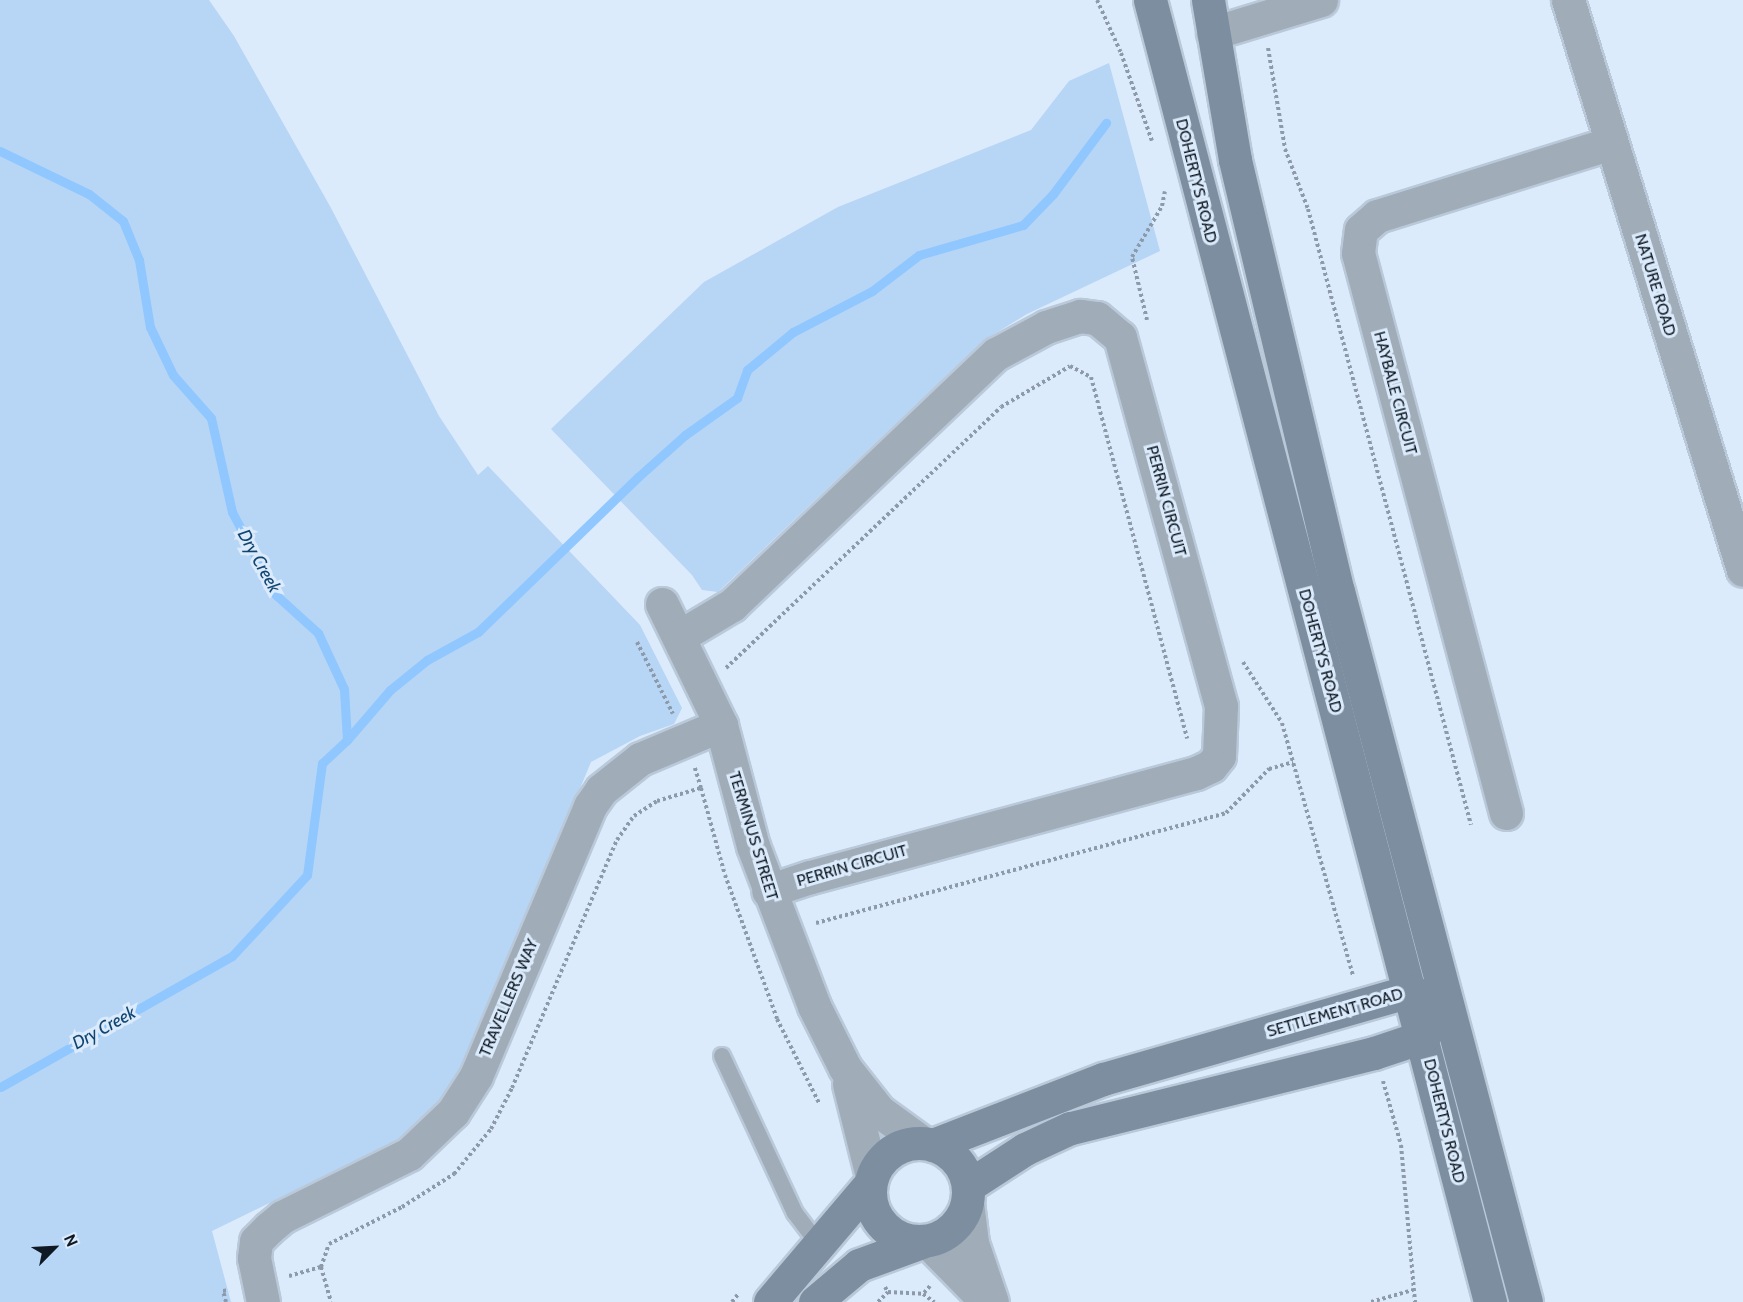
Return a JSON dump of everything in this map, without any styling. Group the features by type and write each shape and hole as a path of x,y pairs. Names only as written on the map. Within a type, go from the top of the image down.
{"main road":[{"name":"DOHERTYS ROAD","path":"1150,0 1490,1302"},
{"name":"DOHERTYS ROAD","path":"1208,0 1246,207 1338,591 1526,1302"},
{"name":"SETTLEMENT ROAD","path":"928,1144 1103,1080 1409,991 1447,1005"},
{"path":"815,1302 859,1265 953,1228 968,1194 1025,1149 1071,1128 1374,1053 1422,1037 1447,1005"},
{"path":"770,1302 820,1246 892,1150 928,1144 956,1160 968,1194"},
{"path":"871,1180 870,1199 882,1226 907,1240 924,1241"}],"street":[{"path":"1213,33 1321,0"},
{"name":"NATURE ROAD","path":"1568,0 1743,570"},
{"name":"HAYBALE CIRCUIT","path":"1506,813 1358,253 1359,242 1361,230 1377,216 1611,143"},
{"name":"PERRIN CIRCUIT","path":"680,636 732,604 996,354 1046,327 1080,316 1097,318 1120,337 1221,706 1219,756 1211,766 1196,773 821,874 768,891"},
{"name":"TERMINUS STREET","path":"662,604 680,636 721,725 768,891 792,956 845,1068 871,1180"},
{"name":"TRAVELLERS WAY","path":"263,1302 254,1258 256,1241 282,1217 409,1154 453,1112 476,1076 590,806 601,790 640,759 721,725"},
{"name":"TERMINUS STREET","path":"845,1068 879,1111 928,1144"},
{"path":"968,1194 972,1243 992,1302"},
{"path":"924,1241 987,1302"}],"lane":[{"path":"722,1056 795,1213 820,1246"}],"path":[{"path":"1097,0 1121,54 1152,143"},
{"path":"1262,18 1285,149 1308,209 1471,825"},
{"path":"1150,330 1132,257 1162,206 1164,185"},
{"path":"723,670 1001,406 1070,366 1090,377 1188,743"},
{"path":"1240,658 1282,723 1362,1005"},
{"path":"809,924 1226,813 1269,769 1293,762"},
{"path":"701,788 724,875 777,1019 824,1113"},
{"path":"1374,1053 1401,1145 1415,1302"},
{"path":"1371,1302 1413,1290"},
{"path":"878,1302 888,1292"}],"shaded area":[{"path":"0,0 209,0 234,36 331,208 439,416 478,475 488,466 640,625 682,708 674,724 640,736 591,762 468,1058 441,1103 393,1143 212,1231 231,1302 0,1302"},
{"path":"1109,63 1160,251 1027,314 983,341 718,592 702,590 692,575 551,429 704,282 838,207 1031,130 1069,81"}],"waterway":[{"path":"347,740 390,690 427,660 478,632 638,477 685,435 737,398 747,370 793,332 872,291 919,255 1023,225 1053,194 1106,123"},
{"name":"Dry Creek","path":"0,151 89,194 123,221 139,260 150,327 173,375 211,418 232,512 276,595 318,633 344,689 347,740 322,763 307,875 232,956 0,1087"}]}
